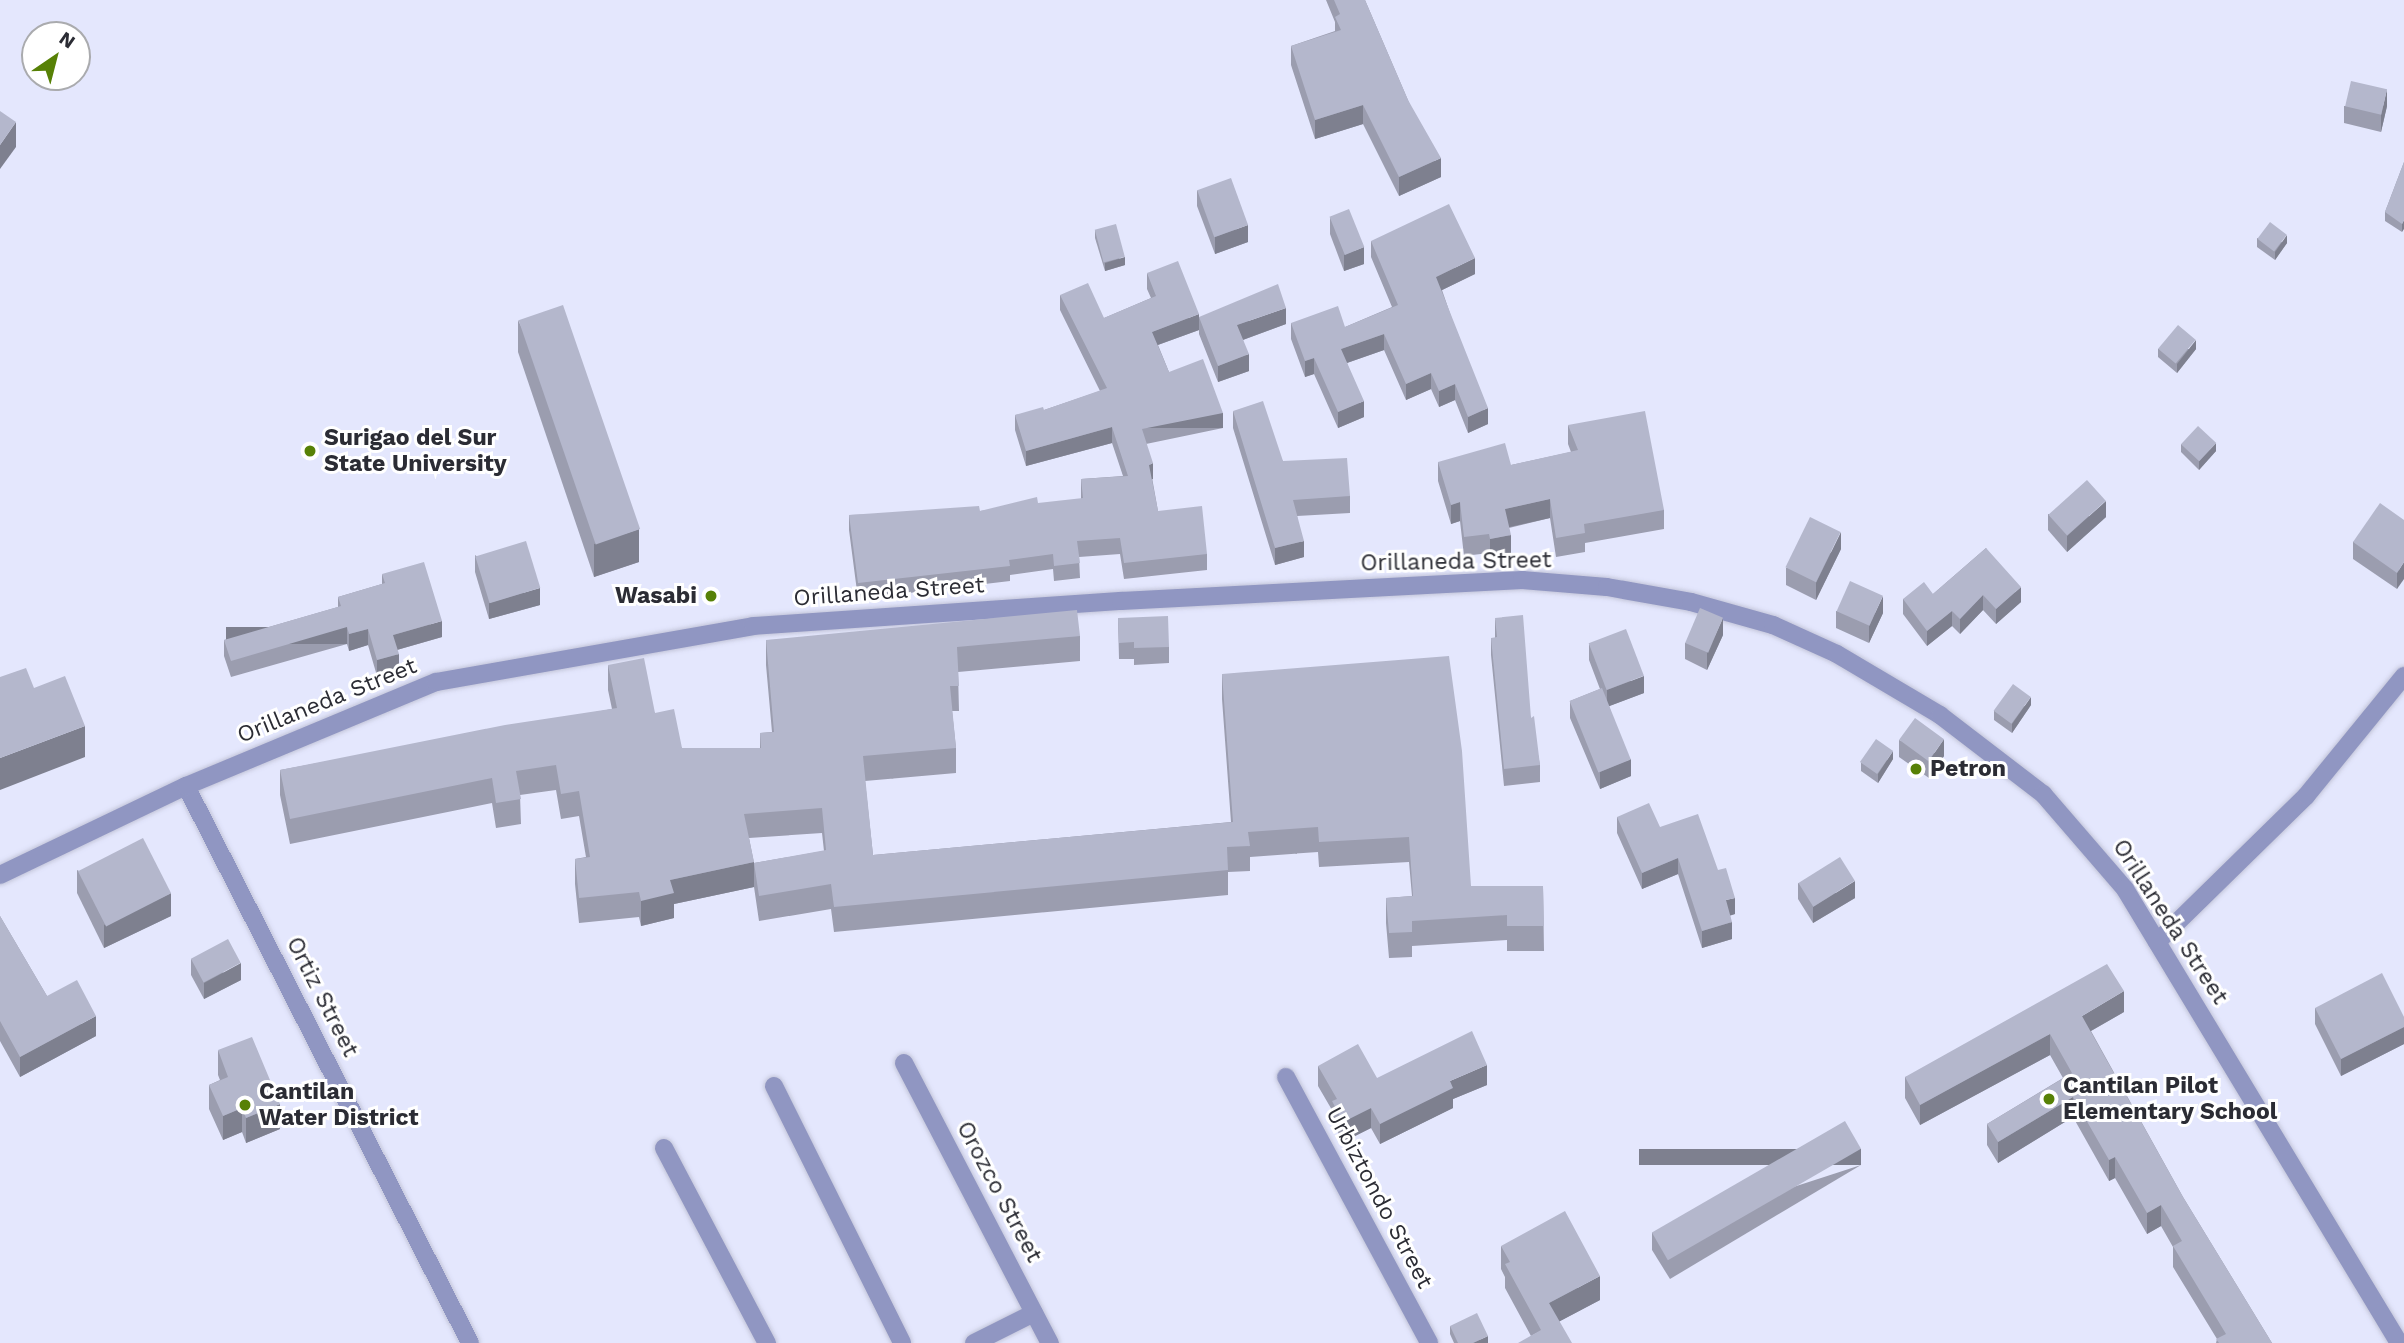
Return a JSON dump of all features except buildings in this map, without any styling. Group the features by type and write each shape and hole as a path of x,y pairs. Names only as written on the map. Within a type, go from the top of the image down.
{"street":[{"name":"Orillaneda Street","path":"0,875 186,786 436,682 752,626 1522,580 1607,587 1691,602 1773,625 1837,654 1940,715 2043,794 2125,889 2399,1343"},
{"path":"2157,942 2306,796 2404,676"},
{"name":"Ortiz Street","path":"186,786 470,1343"},
{"name":"Orozco Street","path":"904,1063 1050,1343"},
{"name":"Urbiztondo Street","path":"1286,1077 1429,1343"},
{"path":"774,1086 902,1343"},
{"path":"664,1148 768,1343"},
{"path":"974,1343 1034,1312"}],"place":[{"name":"Surigao del Sur State University","path":"310,451"},
{"name":"Wasabi","path":"711,596"},
{"name":"Petron","path":"1916,769"},
{"name":"Cantilan Pilot Elementary School","path":"2049,1099"},
{"name":"Cantilan Water District","path":"245,1105"}]}
